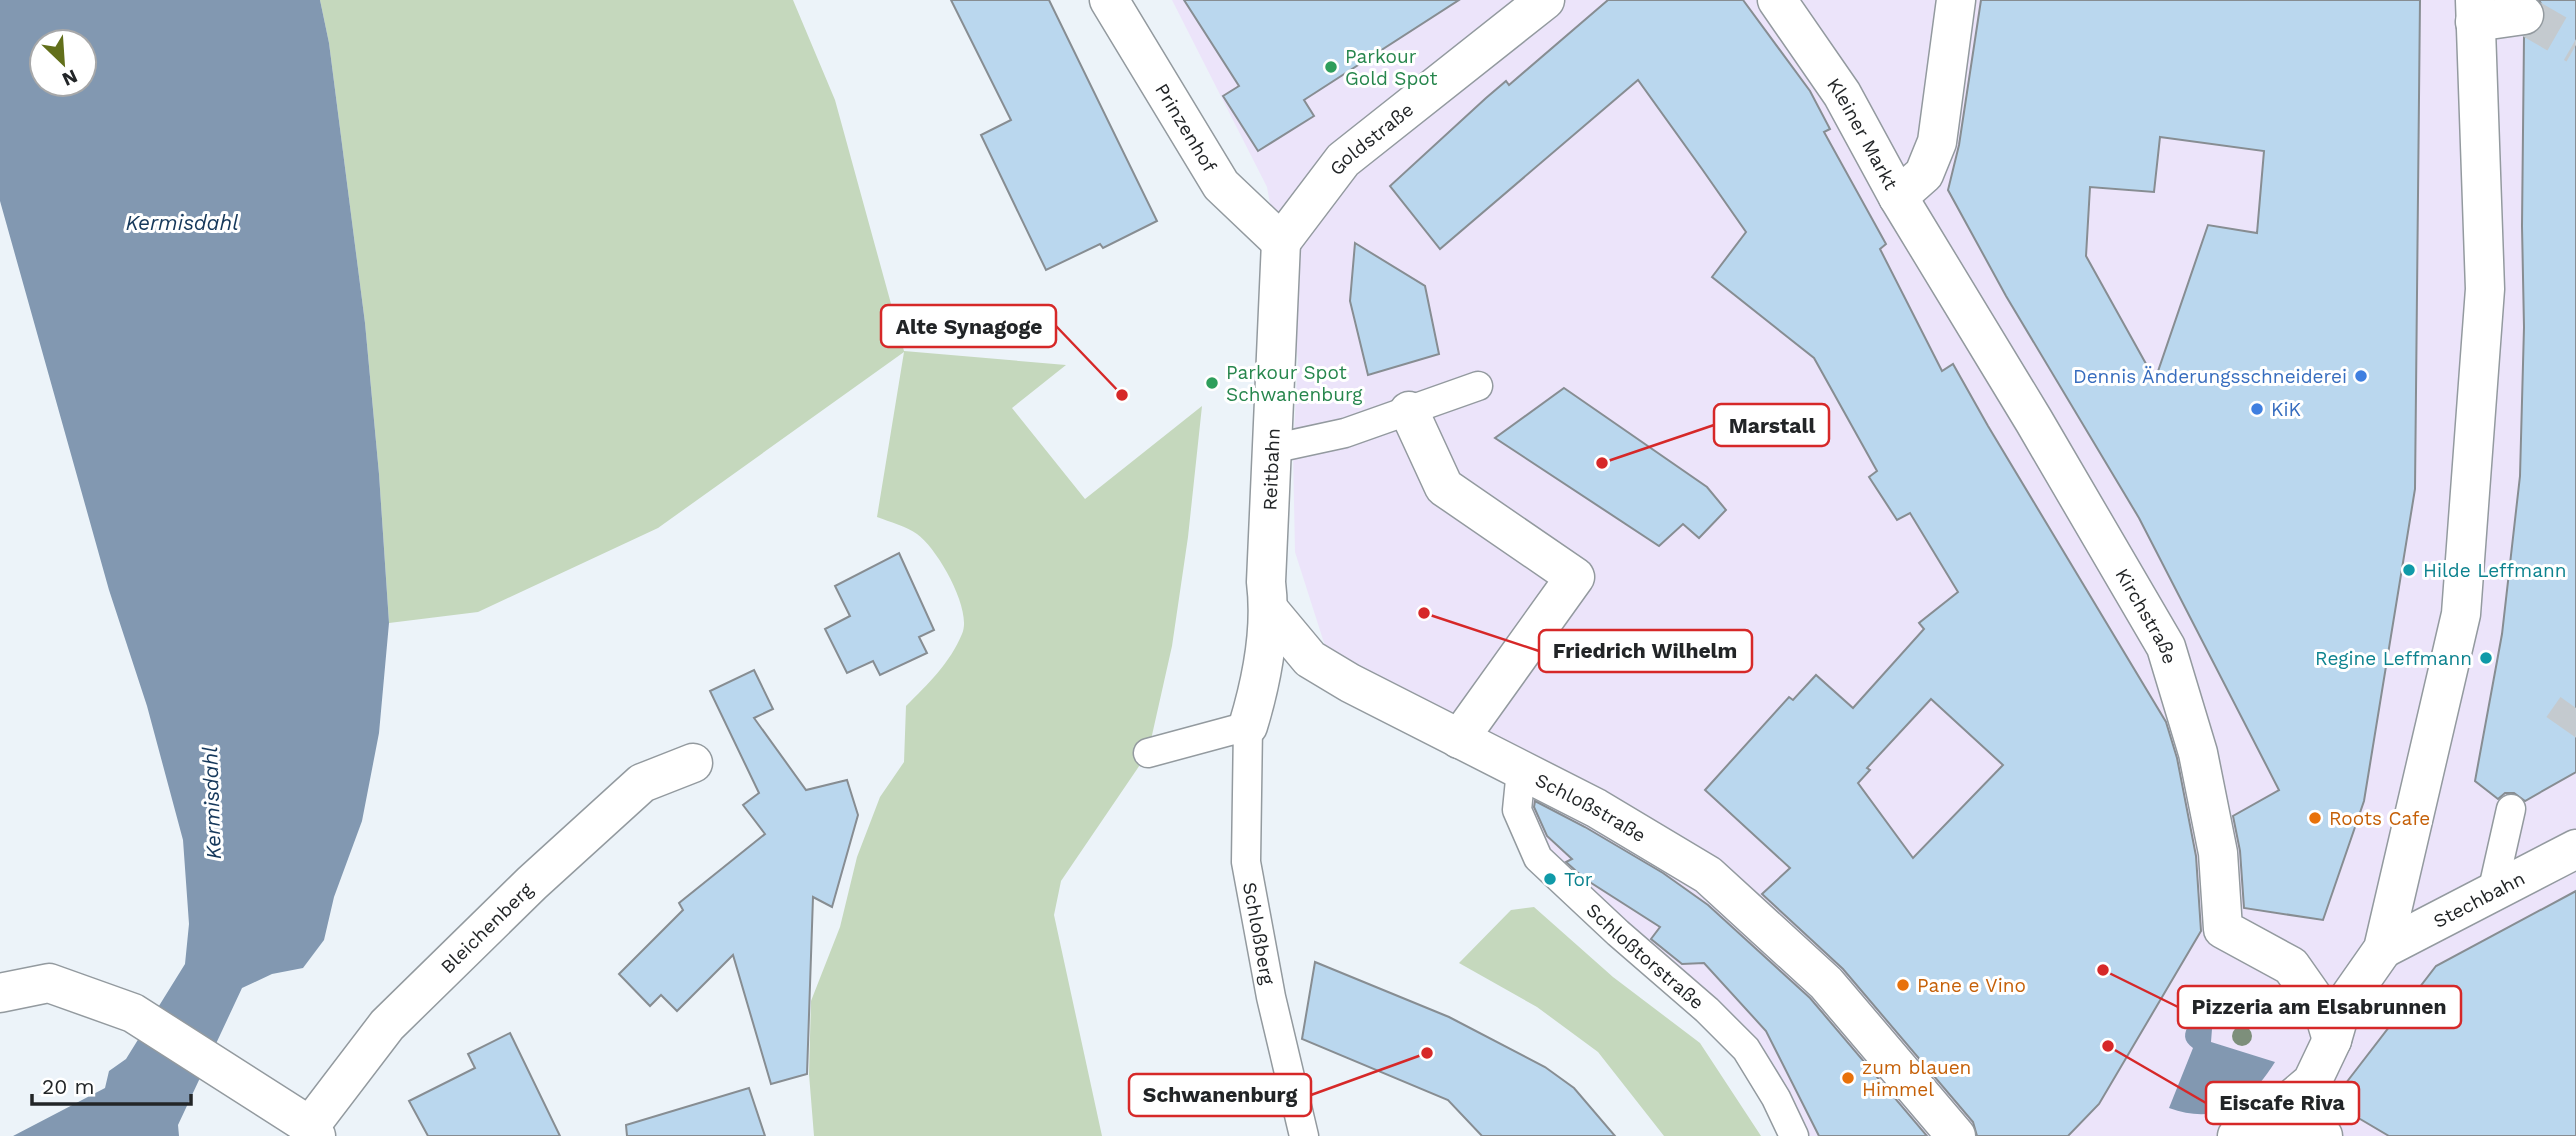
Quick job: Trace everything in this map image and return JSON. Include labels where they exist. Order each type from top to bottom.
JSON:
[{"type":"street","name":"Prinzenhof","points":[[1109,0],[1221,185],[1281,242]]},
{"type":"street","name":"Goldstraße","points":[[1281,242],[1343,160],[1545,0]]},
{"type":"street","name":"Kleiner Markt","points":[[1777,0],[1842,94],[1898,197],[1924,174],[1937,142],[1956,0]]},
{"type":"street","points":[[2237,1136],[2273,1115],[2312,1082],[2332,1040],[2341,1009],[2383,949],[2462,614],[2485,289],[2475,11],[2524,15]]},
{"type":"street","name":"Kirchstraße","points":[[1898,197],[2027,409],[2166,647],[2198,753],[2218,853],[2223,929],[2291,966],[2324,1013],[2332,1040]]},
{"type":"street","name":"Reitbahn","points":[[1270,611],[1266,582],[1281,242]]},
{"type":"street","points":[[1409,411],[1444,487],[1574,577],[1459,739]]},
{"type":"street","points":[[1248,726],[1258,693],[1270,611]]},
{"type":"street","name":"Schloßstraße","points":[[1270,611],[1310,659],[1350,684],[1595,808],[1708,875],[1826,983],[1956,1136]]},
{"type":"street","name":"Bleichenberg","points":[[313,1131],[387,1025],[531,883],[642,783],[693,763]]},
{"type":"street","name":"Stechbahn","points":[[2383,949],[2576,849]]},
{"type":"street","points":[[0,993],[49,983],[132,1013],[313,1131]]},
{"type":"street","points":[[2273,1115],[2316,1133]]},
{"type":"lane","points":[[1271,449],[1345,433],[1478,386]]},
{"type":"lane","points":[[1148,753],[1248,726]]},
{"type":"lane","name":"Schloßberg","points":[[1248,726],[1246,862],[1271,997],[1304,1136]]},
{"type":"lane","name":"Schloßtorstraße","points":[[1521,770],[1517,810],[1538,858],[1618,933],[1707,1010],[1746,1049],[1776,1098],[1794,1136]]},
{"type":"lane","points":[[2492,893],[2511,809]]},
{"type":"shaded area","points":[[1172,0],[2576,0],[2576,1136],[1794,1136],[1776,1098],[1556,861],[1490,763],[1325,646],[1295,552],[1293,451],[1298,359],[1267,187]]},
{"type":"green space","points":[[320,0],[793,0],[835,100],[904,351],[1066,365],[1012,408],[1085,499],[1202,406],[1188,537],[1172,646],[1148,753],[1061,881],[1054,915],[1102,1136],[814,1136],[809,1074],[811,1001],[840,927],[857,857],[880,797],[904,762],[906,706],[945,664],[957,645],[964,623],[951,580],[925,541],[903,526],[877,517],[904,352],[658,528],[478,612],[389,623],[365,323],[329,43]]},
{"type":"green space","points":[[1534,907],[1613,977],[1700,1043],[1761,1136],[1664,1136],[1598,1052],[1537,1007],[1459,963],[1511,910]]},
{"type":"water","name":"Kermisdahl","points":[[0,0],[320,0],[329,43],[365,323],[389,623],[379,733],[362,821],[334,897],[324,940],[303,968],[272,974],[242,988],[178,1125],[179,1136],[13,1136],[105,1088],[109,1071],[126,1059],[185,964],[189,924],[183,840],[147,706],[109,590],[0,201]]},
{"type":"water","points":[[2200,1020],[2212,1029],[2211,1042],[2275,1062],[2243,1099],[2218,1112],[2203,1114],[2169,1108],[2193,1048],[2186,1040],[2186,1030],[2190,1023]]},
{"type":"building","points":[[951,0],[1049,0],[1157,221],[1103,248],[1100,244],[1046,270],[981,135],[1011,120]]},
{"type":"building","points":[[1184,0],[1459,0],[1304,100],[1314,116],[1258,151],[1223,96],[1239,86]]},
{"type":"building","points":[[1608,0],[1743,0],[1810,91],[1830,129],[1824,132],[1886,244],[1880,249],[1942,371],[1953,364],[2166,722],[2177,758],[2196,856],[2201,931],[2099,1104],[2068,1136],[1977,1136],[1973,1122],[1843,969],[1762,894],[1790,868],[1705,790],[1789,697],[1793,700],[1816,675],[1853,708],[1924,629],[1919,623],[1958,592],[1910,513],[1897,520],[1869,477],[1877,471],[1814,358],[1712,277],[1746,232],[1638,80],[1440,249],[1390,186],[1506,81],[1509,85]],"holes":[[[1931,699],[2003,765],[1913,858],[1858,783],[1870,770],[1867,768]]]},
{"type":"building","points":[[1981,0],[2420,0],[2415,489],[2364,801],[2323,920],[2244,908],[2240,851],[2233,816],[2279,790],[2139,518],[2006,296],[1948,190],[1959,145]],"holes":[[[2160,137],[2264,151],[2257,233],[2208,225],[2155,380],[2086,256],[2090,187],[2154,192]]]},
{"type":"building","points":[[2539,0],[2576,0],[2576,772],[2525,801],[2514,793],[2505,793],[2498,799],[2475,781],[2502,634],[2520,476],[2524,327],[2524,37],[2537,33],[2544,24],[2545,11]]},
{"type":"building","points":[[1355,243],[1425,286],[1439,354],[1368,375],[1350,301]]},
{"type":"building","points":[[1564,388],[1707,487],[1726,510],[1699,538],[1683,524],[1659,546],[1495,438]]},
{"type":"building","points":[[899,553],[934,630],[919,637],[927,653],[880,675],[873,661],[847,673],[825,629],[850,616],[835,586]]},
{"type":"building","points":[[754,670],[773,709],[754,718],[806,790],[847,780],[858,815],[832,907],[813,897],[807,1074],[771,1084],[733,955],[677,1011],[661,995],[650,1006],[619,974],[683,910],[679,903],[765,834],[743,805],[759,793],[710,691]]},
{"type":"building","points":[[1535,801],[1663,873],[1708,905],[1810,998],[1927,1136],[1819,1136],[1766,1031],[1704,963],[1682,964],[1651,939],[1660,927],[1585,879],[1566,862],[1572,859],[1547,836],[1534,807]]},
{"type":"building","points":[[2576,891],[2576,1136],[2389,1136],[2333,1103],[2436,966]]},
{"type":"building","points":[[1315,962],[1449,1017],[1545,1067],[1574,1088],[1615,1136],[1482,1136],[1448,1100],[1302,1039]]},
{"type":"building","points":[[510,1033],[560,1136],[428,1136],[409,1101],[475,1068],[468,1054]]},
{"type":"building","points":[[749,1088],[765,1136],[627,1136],[626,1125]]},
{"type":"tunnel","points":[[2524,15],[2576,45]]},
{"type":"tunnel","points":[[2562,728],[2576,708]]},
{"type":"place","name":"Parkour Gold Spot","points":[[1331,67]]},
{"type":"place","name":"Dennis Änderungsschneiderei","points":[[2361,376]]},
{"type":"place","name":"Parkour Spot Schwanenburg","points":[[1212,383]]},
{"type":"place","name":"Alte Synagoge","points":[[1122,395]]},
{"type":"place","name":"KiK","points":[[2257,409]]},
{"type":"place","name":"Marstall","points":[[1602,463]]},
{"type":"place","name":"Hilde Leffmann","points":[[2409,570]]},
{"type":"place","name":"Friedrich Wilhelm","points":[[1424,613]]},
{"type":"place","name":"Regine Leffmann","points":[[2486,658]]},
{"type":"place","name":"Roots Cafe","points":[[2315,818]]},
{"type":"place","name":"Tor","points":[[1550,879]]},
{"type":"place","name":"Pizzeria am Elsabrunnen","points":[[2103,970]]},
{"type":"place","name":"Pane e Vino","points":[[1903,985]]},
{"type":"place","name":"Eiscafe Riva","points":[[2108,1046]]},
{"type":"place","name":"Schwanenburg","points":[[1427,1053]]},
{"type":"place","name":"zum blauen Himmel","points":[[1848,1078]]}]
